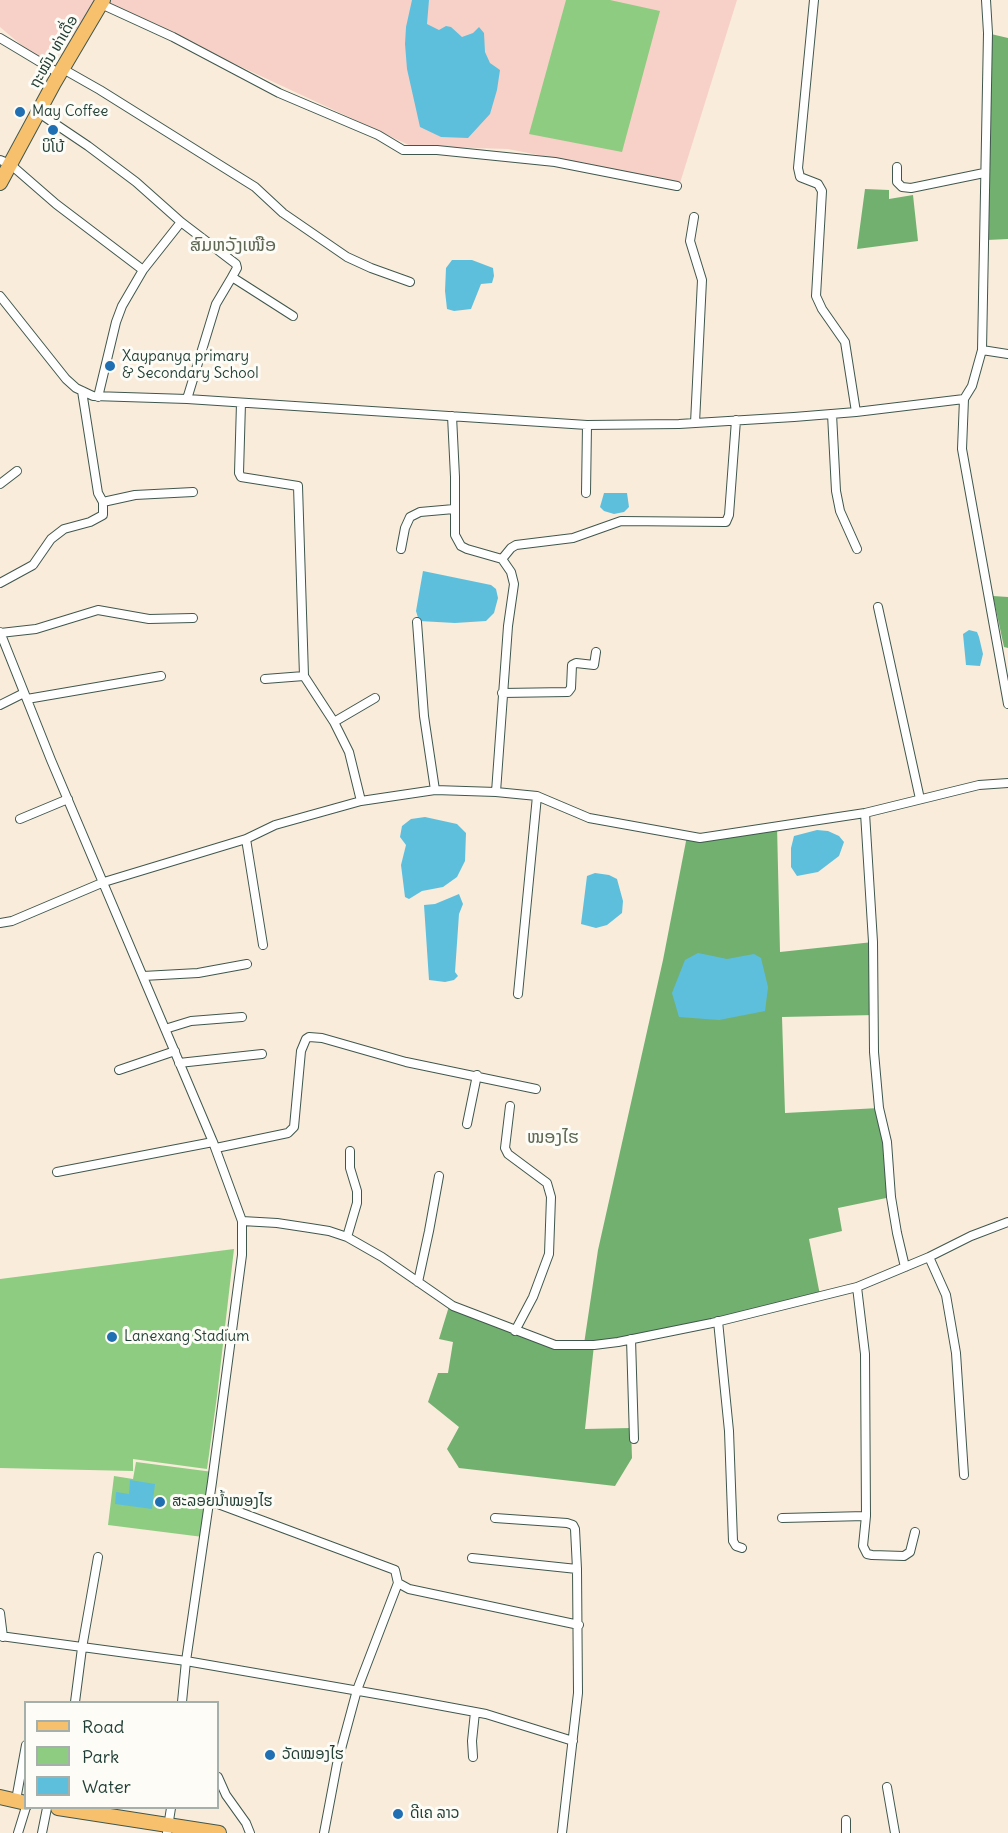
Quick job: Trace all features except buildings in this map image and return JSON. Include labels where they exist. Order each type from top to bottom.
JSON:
[{"type":"main road","name":"ຖະໝົນ ທ່າເດື່ອ","points":[[0,183],[5,162],[39,113],[102,2]]},
{"type":"main road","points":[[0,1797],[22,1803]]},
{"type":"main road","points":[[65,1809],[168,1829],[219,1833]]},
{"type":"street","points":[[814,0],[798,168],[800,177],[818,184],[822,191],[816,296],[822,309],[845,342],[856,412]]},
{"type":"street","points":[[986,0],[988,33],[982,350],[972,386],[964,399],[962,449],[1008,704]]},
{"type":"street","points":[[102,2],[279,93],[378,135],[403,150],[437,150],[555,162],[676,186]]},
{"type":"street","points":[[0,38],[100,90],[255,187],[284,213],[347,257],[410,282]]},
{"type":"street","points":[[39,113],[120,170],[181,222],[236,264],[237,268],[216,304],[187,399]]},
{"type":"street","points":[[5,162],[143,270]]},
{"type":"street","points":[[897,167],[897,182],[902,187],[911,188],[984,173]]},
{"type":"street","points":[[694,217],[690,240],[702,280],[695,423]]},
{"type":"street","points":[[98,397],[116,322],[132,286],[181,222]]},
{"type":"street","points":[[232,277],[293,316]]},
{"type":"street","points":[[0,296],[66,379],[82,392],[98,397],[187,399],[587,425],[695,423],[832,414],[964,399]]},
{"type":"street","points":[[982,350],[1008,354]]},
{"type":"street","points":[[0,583],[33,565],[51,539],[64,529],[90,522],[103,515],[103,502],[98,493],[82,392]]},
{"type":"street","points":[[241,403],[239,473],[241,477],[298,486],[304,676],[334,722],[349,752],[361,801]]},
{"type":"street","points":[[832,414],[836,491],[840,511],[857,549]]},
{"type":"street","points":[[452,416],[455,535],[461,546],[502,559],[511,572],[514,584],[502,693],[496,792]]},
{"type":"street","points":[[502,559],[516,545],[573,538],[621,521],[726,522],[729,515],[735,420]]},
{"type":"street","points":[[586,493],[587,425]]},
{"type":"street","points":[[0,484],[17,471]]},
{"type":"street","points":[[103,502],[135,495],[193,492]]},
{"type":"street","points":[[401,549],[405,528],[410,517],[420,512],[454,509]]},
{"type":"street","points":[[878,607],[920,799]]},
{"type":"street","points":[[182,1701],[242,1255],[242,1221],[215,1145],[26,696],[2,647],[0,632],[36,629],[98,610],[150,619],[193,618]]},
{"type":"street","points":[[417,622],[424,716],[435,790]]},
{"type":"street","points":[[502,693],[568,692],[571,688],[572,665],[576,663],[594,665],[596,652]]},
{"type":"street","points":[[0,705],[26,696],[161,676]]},
{"type":"street","points":[[265,679],[304,676]]},
{"type":"street","points":[[334,722],[375,698]]},
{"type":"street","points":[[0,922],[12,921],[104,882],[246,839],[275,825],[361,801],[435,790],[537,796],[589,818],[700,838],[864,813],[979,785],[1008,783]]},
{"type":"street","points":[[518,994],[537,796]]},
{"type":"street","points":[[20,819],[68,799]]},
{"type":"street","points":[[864,813],[873,942],[874,1052],[879,1108],[886,1142],[891,1197],[905,1267]]},
{"type":"street","points":[[246,839],[263,945]]},
{"type":"street","points":[[143,976],[198,973],[246,964]]},
{"type":"street","points":[[165,1029],[191,1021],[242,1017]]},
{"type":"street","points":[[57,1172],[288,1134],[294,1127],[301,1051],[309,1037],[322,1038],[406,1062],[536,1089]]},
{"type":"street","points":[[119,1070],[175,1051]]},
{"type":"street","points":[[179,1063],[262,1054]]},
{"type":"street","points":[[467,1124],[477,1075]]},
{"type":"street","points":[[510,1106],[507,1154],[547,1183],[551,1197],[549,1254],[544,1273],[515,1330]]},
{"type":"street","points":[[347,1237],[357,1203],[357,1191],[350,1168],[350,1151]]},
{"type":"street","points":[[418,1282],[439,1176]]},
{"type":"street","points":[[242,1221],[329,1231],[347,1237],[382,1257],[453,1306],[555,1345],[594,1345],[631,1339],[857,1287],[1008,1222]]},
{"type":"street","points":[[929,1257],[946,1295],[956,1353],[964,1475]]},
{"type":"street","points":[[857,1287],[865,1354],[866,1516],[864,1546],[867,1554],[904,1556],[910,1552],[915,1532]]},
{"type":"street","points":[[718,1320],[729,1431],[733,1541],[736,1546],[742,1548]]},
{"type":"street","points":[[631,1339],[634,1440]]},
{"type":"street","points":[[210,1501],[395,1570],[398,1583],[357,1690],[337,1764],[324,1833]]},
{"type":"street","points":[[782,1518],[866,1516]]},
{"type":"street","points":[[495,1518],[567,1523],[573,1525],[575,1529],[579,1625],[578,1693],[562,1833]]},
{"type":"street","points":[[75,1701],[98,1557]]},
{"type":"street","points":[[472,1558],[577,1569]]},
{"type":"street","points":[[398,1583],[409,1589],[429,1594],[579,1625]]},
{"type":"street","points":[[0,1612],[1,1636],[186,1661],[357,1690],[475,1712],[573,1741]]},
{"type":"street","points":[[473,1757],[475,1712]]},
{"type":"street","points":[[18,1833],[24,1774]]},
{"type":"street","points":[[219,1779],[226,1795],[246,1823],[250,1833]]},
{"type":"street","points":[[887,1787],[895,1833]]},
{"type":"street","points":[[42,1833],[47,1809]]},
{"type":"street","points":[[168,1829],[171,1809]]},
{"type":"street","points":[[846,1820],[846,1833]]},
{"type":"shaded area","points":[[0,0],[737,0],[680,183],[508,149],[411,146],[102,2],[45,65],[0,27]]},
{"type":"green space","points":[[566,0],[610,0],[660,11],[622,152],[529,134]]},
{"type":"green space","points":[[991,34],[1008,38],[1008,239],[987,240]]},
{"type":"green space","points":[[865,189],[889,190],[889,199],[913,195],[918,241],[857,249]]},
{"type":"green space","points":[[993,596],[1008,597],[1008,648],[1004,647]]},
{"type":"green space","points":[[777,826],[780,952],[873,942],[875,1015],[782,1017],[785,1113],[879,1108],[891,1197],[838,1208],[842,1231],[809,1239],[820,1295],[594,1345],[585,1429],[631,1428],[632,1458],[615,1486],[459,1468],[447,1449],[459,1427],[428,1402],[438,1373],[448,1373],[453,1342],[439,1339],[450,1303],[559,1342],[584,1344],[598,1250],[663,960],[687,836]]},
{"type":"green space","name":"Lanexang Stadium","points":[[234,1249],[207,1469],[133,1459],[133,1471],[0,1468],[0,1279]]},
{"type":"green space","name":"ສະລອຍນ້ຳໝອງໄຮ","points":[[136,1462],[213,1472],[203,1537],[108,1525],[114,1476],[133,1479]]},
{"type":"water","points":[[412,0],[429,0],[427,24],[439,30],[446,26],[451,27],[462,37],[473,33],[479,27],[484,33],[485,52],[490,63],[500,70],[490,114],[468,138],[441,137],[420,127],[407,69],[405,44]]},
{"type":"water","points":[[452,260],[472,260],[493,268],[492,283],[481,284],[471,309],[454,311],[447,309],[446,268]]},
{"type":"water","points":[[604,493],[627,493],[629,507],[624,512],[614,514],[604,511],[600,507]]},
{"type":"water","points":[[423,571],[491,585],[496,589],[498,598],[494,613],[486,621],[455,623],[419,621],[416,611]]},
{"type":"water","points":[[969,630],[977,632],[979,637],[983,654],[980,666],[966,665],[963,634]]},
{"type":"water","points":[[425,817],[457,824],[466,833],[465,861],[457,877],[443,887],[422,891],[409,899],[405,897],[401,865],[406,845],[400,837],[402,826],[411,819]]},
{"type":"water","points":[[817,830],[828,831],[839,836],[844,842],[839,856],[818,872],[797,876],[791,867],[791,848],[794,836]]},
{"type":"water","points":[[595,873],[617,879],[623,901],[622,913],[607,925],[596,928],[581,924],[587,876]]},
{"type":"water","points":[[459,894],[463,904],[459,914],[455,972],[458,976],[454,980],[445,982],[429,980],[424,905],[435,904]]},
{"type":"water","points":[[698,953],[727,959],[754,954],[761,958],[768,987],[765,1011],[719,1020],[679,1017],[672,993],[685,960]]},
{"type":"water","points":[[130,1480],[155,1484],[152,1509],[115,1504],[116,1492],[129,1494]]},
{"type":"place","name":"May Coffee","points":[[20,112]]},
{"type":"place","name":"ບິໂບ້","points":[[53,130]]},
{"type":"place","name":"Xaypanya primary & Secondary School","points":[[110,366]]},
{"type":"place","name":"Lanexang Stadium","points":[[112,1337]]},
{"type":"place","name":"ສະລອຍນ້ຳໝອງໄຮ","points":[[160,1502]]},
{"type":"place","name":"ວັດໝອງໄຮ","points":[[270,1755]]},
{"type":"place","name":"ດີເຄ ລາວ","points":[[398,1814]]},
{"type":"district","name":"ສົມຫວັງເໜືອ","points":[[233,246]]},
{"type":"district","name":"ໜອງໄຮ","points":[[553,1138]]}]
